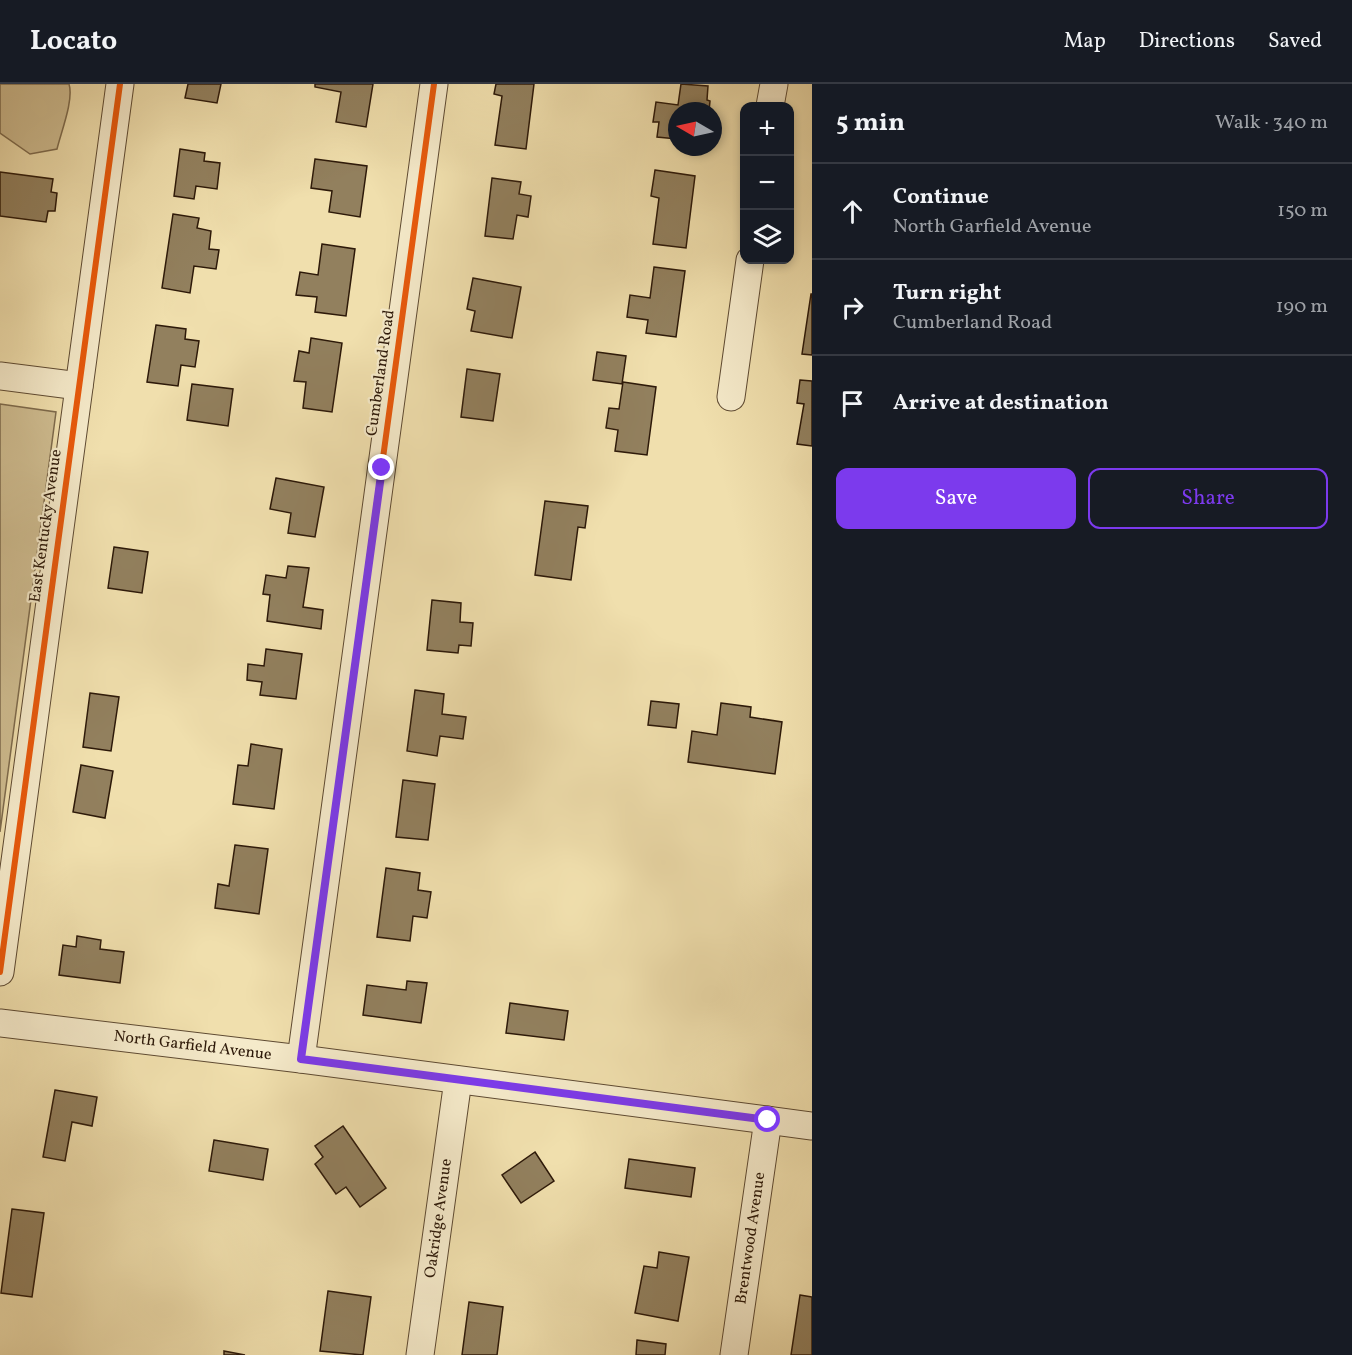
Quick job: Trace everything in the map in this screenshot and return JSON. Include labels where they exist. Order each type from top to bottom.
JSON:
[{"type":"street","name":"East Kentucky Avenue","points":[[0,972],[120,84]]},
{"type":"street","name":"Cumberland Road","points":[[301,1059],[434,84]]},
{"type":"street","points":[[771,102],[774,84]]},
{"type":"street","points":[[731,397],[749,264]]},
{"type":"street","points":[[0,376],[79,386]]},
{"type":"street","name":"North Garfield Avenue","points":[[0,1023],[301,1059],[812,1126]]},
{"type":"street","name":"Oakridge Avenue","points":[[420,1355],[458,1080]]},
{"type":"street","name":"Brentwood Avenue","points":[[734,1355],[768,1120]]},
{"type":"shaded area","points":[[0,84],[69,84],[70,99],[57,149],[30,154],[0,133]]},
{"type":"shaded area","points":[[0,404],[56,412],[0,832]]},
{"type":"building","points":[[188,84],[221,84],[217,103],[185,98]]},
{"type":"building","points":[[315,84],[373,84],[366,127],[336,122],[341,92],[315,87]]},
{"type":"building","points":[[496,84],[534,84],[526,149],[495,145],[502,96],[494,94]]},
{"type":"building","points":[[681,84],[708,86],[707,100],[710,102],[678,102]]},
{"type":"building","points":[[656,102],[668,104],[668,138],[657,137],[659,122],[653,122]]},
{"type":"building","points":[[180,149],[205,153],[204,161],[220,163],[217,189],[196,186],[194,199],[174,196]]},
{"type":"building","points":[[315,159],[367,166],[360,217],[329,212],[332,191],[311,188]]},
{"type":"building","points":[[655,170],[695,176],[686,248],[653,244],[659,198],[651,196]]},
{"type":"building","points":[[0,172],[53,179],[51,192],[57,193],[55,211],[48,211],[46,222],[0,216]]},
{"type":"building","points":[[492,178],[521,182],[519,194],[531,196],[528,217],[517,215],[513,239],[485,236]]},
{"type":"building","points":[[173,214],[199,218],[197,228],[211,231],[209,249],[219,250],[216,269],[194,266],[190,293],[162,288]]},
{"type":"building","points":[[322,244],[355,249],[346,316],[315,312],[317,297],[296,295],[300,272],[318,275]]},
{"type":"building","points":[[654,267],[685,271],[676,337],[646,333],[648,320],[627,317],[630,295],[650,298]]},
{"type":"building","points":[[473,278],[521,287],[512,338],[471,331],[475,311],[467,309]]},
{"type":"building","points":[[812,294],[812,355],[802,354]]},
{"type":"building","points":[[156,325],[186,329],[185,339],[199,341],[195,367],[181,365],[178,386],[147,382]]},
{"type":"building","points":[[311,338],[342,343],[332,412],[303,408],[306,382],[294,381],[299,351],[309,353]]},
{"type":"building","points":[[597,352],[626,356],[622,384],[593,380]]},
{"type":"building","points":[[467,369],[500,374],[493,421],[461,417]]},
{"type":"building","points":[[800,380],[812,381],[812,446],[797,444],[804,404],[797,403]]},
{"type":"building","points":[[623,382],[656,387],[647,455],[615,451],[618,430],[606,428],[609,408],[619,409]]},
{"type":"building","points":[[192,384],[233,389],[228,426],[187,420]]},
{"type":"building","points":[[276,478],[324,487],[315,537],[288,533],[291,513],[270,509]]},
{"type":"building","points":[[545,501],[588,506],[585,528],[578,527],[571,580],[535,575]]},
{"type":"building","points":[[114,547],[148,552],[142,593],[108,588]]},
{"type":"building","points":[[288,566],[309,568],[303,607],[323,610],[321,629],[267,621],[270,595],[263,594],[266,575],[286,578]]},
{"type":"building","points":[[432,600],[461,603],[460,622],[473,623],[471,646],[459,645],[458,653],[427,650]]},
{"type":"building","points":[[266,649],[302,654],[296,699],[260,695],[262,682],[247,680],[248,664],[264,666]]},
{"type":"building","points":[[415,690],[444,694],[442,714],[466,717],[463,739],[440,736],[437,756],[407,751]]},
{"type":"building","points":[[90,693],[119,697],[111,751],[83,747]]},
{"type":"building","points":[[651,701],[679,704],[676,728],[648,725]]},
{"type":"building","points":[[721,703],[751,707],[750,717],[782,722],[775,774],[688,762],[692,731],[717,735]]},
{"type":"building","points":[[251,744],[282,749],[274,809],[233,804],[238,765],[248,766]]},
{"type":"building","points":[[81,765],[113,771],[105,818],[73,812]]},
{"type":"building","points":[[403,780],[435,784],[428,840],[396,837]]},
{"type":"building","points":[[235,845],[268,849],[259,914],[215,908],[218,884],[229,886]]},
{"type":"building","points":[[386,868],[420,873],[418,890],[431,892],[427,918],[413,916],[410,941],[377,937]]},
{"type":"building","points":[[77,936],[101,940],[100,949],[124,952],[120,983],[59,975],[63,945],[76,947]]},
{"type":"building","points":[[407,981],[427,983],[421,1023],[363,1015],[367,985],[406,990]]},
{"type":"building","points":[[510,1003],[568,1011],[564,1040],[506,1033]]},
{"type":"building","points":[[55,1090],[97,1097],[92,1126],[72,1122],[65,1161],[43,1157]]},
{"type":"building","points":[[343,1126],[386,1188],[360,1207],[346,1187],[336,1194],[315,1164],[323,1157],[315,1146]]},
{"type":"building","points":[[214,1140],[268,1149],[263,1180],[209,1171]]},
{"type":"building","points":[[535,1152],[554,1181],[521,1203],[502,1175]]},
{"type":"building","points":[[629,1159],[695,1168],[691,1197],[625,1188]]},
{"type":"building","points":[[12,1209],[44,1213],[32,1297],[1,1293]]},
{"type":"building","points":[[659,1252],[689,1257],[678,1321],[635,1313],[644,1266],[657,1268]]},
{"type":"building","points":[[328,1291],[371,1297],[363,1355],[320,1351]]},
{"type":"building","points":[[800,1295],[812,1297],[812,1355],[791,1355]]},
{"type":"building","points":[[469,1302],[503,1307],[497,1355],[462,1355]]},
{"type":"building","points":[[637,1340],[666,1344],[665,1355],[636,1355]]},
{"type":"building","points":[[224,1351],[245,1355],[224,1355]]},
{"type":"cycle path","points":[[0,972],[120,84]]},
{"type":"cycle path","points":[[301,1059],[434,84]]},
{"type":"route","points":[[382,468],[301,1059],[768,1120]]}]
